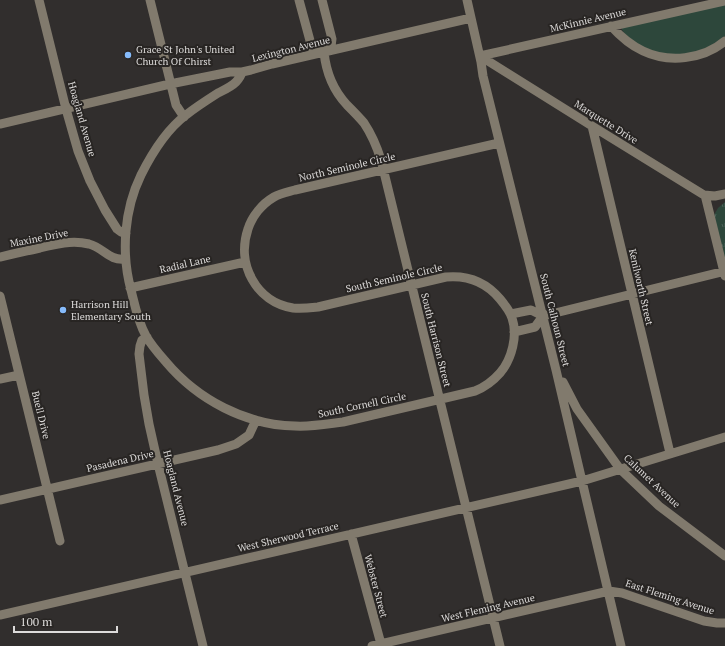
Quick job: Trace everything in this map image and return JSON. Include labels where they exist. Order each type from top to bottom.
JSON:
[{"type":"street","name":"Hoagland Avenue","points":[[39,0],[78,151],[90,181],[113,224],[121,232],[126,233]]},
{"type":"street","points":[[150,0],[176,106],[184,116]]},
{"type":"street","points":[[300,0],[312,48],[316,51],[324,52],[330,48],[332,39],[322,0]]},
{"type":"street","name":"South Calhoun Street","points":[[466,0],[499,143],[543,316],[621,646]]},
{"type":"street","name":"McKinnie Avenue","points":[[480,56],[725,1]]},
{"type":"street","name":"Lexington Avenue","points":[[0,124],[170,84],[230,72],[251,70],[471,18]]},
{"type":"street","points":[[611,26],[620,36],[644,52],[663,57],[687,58],[710,51],[725,41]]},
{"type":"street","name":"South Harrison Street","points":[[324,52],[325,63],[334,87],[342,100],[364,123],[377,147],[384,169],[500,646]]},
{"type":"street","name":"Marquette Drive","points":[[480,56],[705,195]]},
{"type":"street","name":"South Cornell Circle","points":[[242,72],[237,82],[184,116],[158,146],[140,176],[131,203],[126,233],[125,260],[127,277],[136,312],[146,337],[171,368],[191,387],[218,405],[232,412],[266,423],[294,426],[326,425],[343,422],[440,400],[482,388],[495,379],[504,368],[511,353],[514,332],[510,314]]},
{"type":"street","name":"Kenilworth Street","points":[[592,126],[670,454]]},
{"type":"street","name":"North Seminole Circle","points":[[245,262],[244,245],[253,217],[260,208],[274,197],[287,192],[499,143]]},
{"type":"street","points":[[514,332],[535,327],[543,316],[725,273],[705,195],[715,196],[725,194]]},
{"type":"street","name":"Maxine Drive","points":[[0,257],[63,243],[74,242],[90,245],[115,259],[125,260]]},
{"type":"street","name":"South Seminole Circle","points":[[245,262],[250,276],[262,292],[272,300],[292,308],[318,307],[426,281],[453,277],[474,280],[486,286],[496,294],[506,306],[510,314]]},
{"type":"street","name":"Radial Lane","points":[[130,288],[245,262]]},
{"type":"street","name":"Buell Drive","points":[[0,296],[60,541]]},
{"type":"street","points":[[510,314],[531,310],[543,316]]},
{"type":"street","name":"Hoagland Avenue","points":[[146,337],[142,340],[139,354],[148,416],[158,464],[203,646]]},
{"type":"street","name":"Calumet Avenue","points":[[556,370],[577,409],[620,469],[660,506],[725,556]]},
{"type":"street","points":[[0,380],[19,375]]},
{"type":"street","points":[[566,414],[577,409]]},
{"type":"street","name":"Pasadena Drive","points":[[0,500],[218,450],[236,444],[249,435],[256,420]]},
{"type":"street","name":"West Sherwood Terrace","points":[[0,615],[582,481],[725,437]]},
{"type":"street","name":"Webster Street","points":[[351,534],[376,645]]},
{"type":"street","name":"West Fleming Avenue","points":[[376,645],[609,592]]},
{"type":"street","name":"East Fleming Avenue","points":[[609,592],[622,593],[704,621],[717,623],[725,622]]},
{"type":"green space","points":[[725,4],[725,36],[716,43],[698,51],[682,54],[664,54],[656,52],[633,41],[622,30],[622,27]]},
{"type":"green space","points":[[725,202],[725,262],[714,215],[718,208]]},
{"type":"place","name":"Grace St John's United Church Of Chirst","points":[[128,55]]},
{"type":"place","name":"Harrison Hill Elementary South","points":[[63,310]]}]
